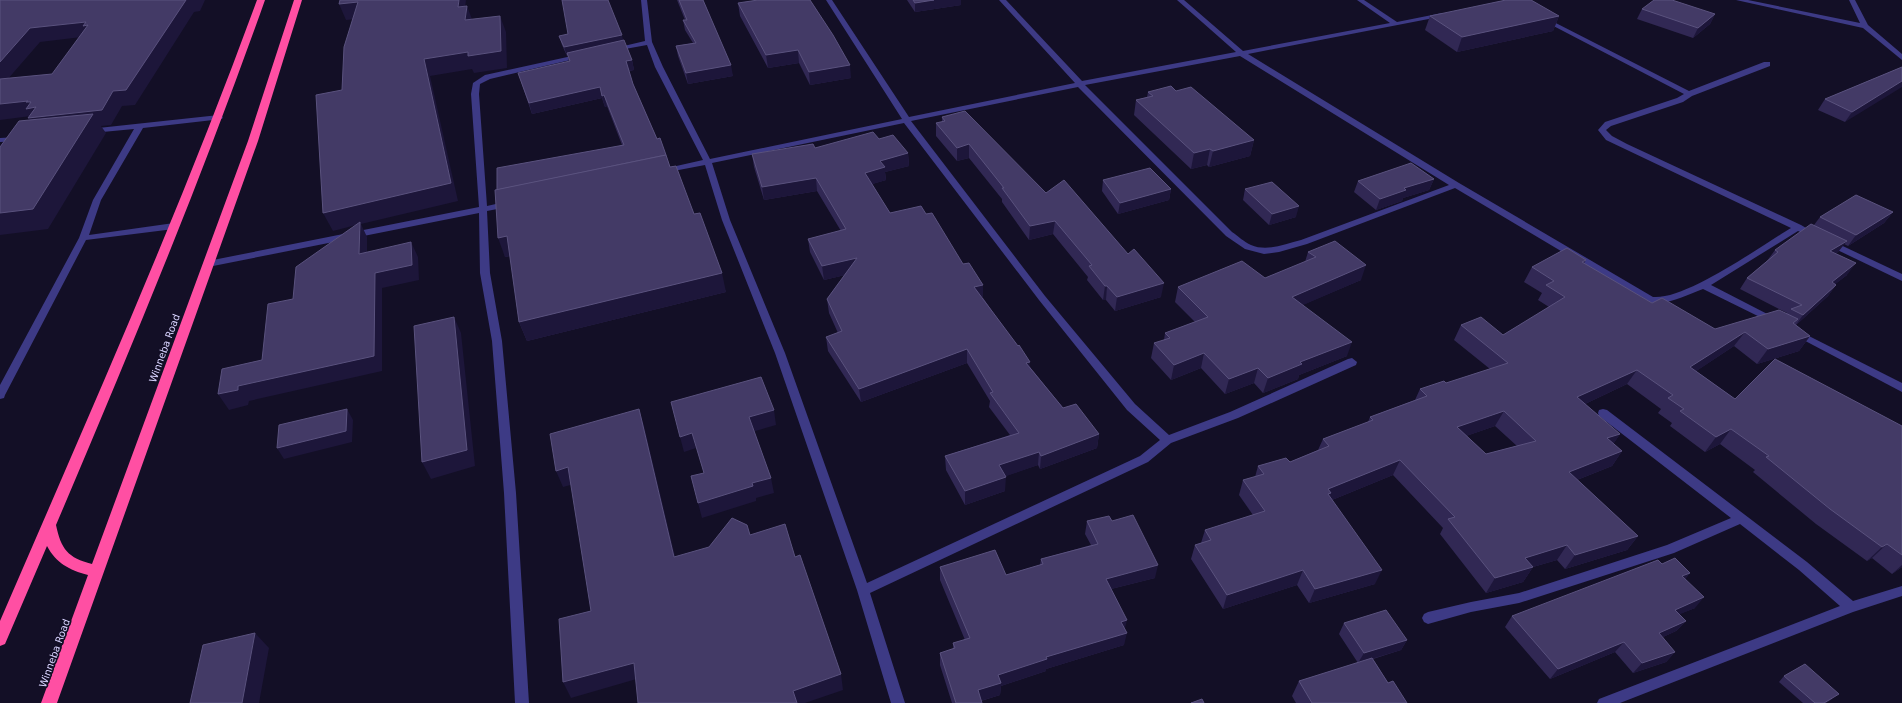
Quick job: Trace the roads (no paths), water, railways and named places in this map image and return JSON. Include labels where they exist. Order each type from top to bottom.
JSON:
[{"type":"highway","points":[[0,639],[174,226],[218,117],[261,0]]},
{"type":"highway","name":"Winneba Road","points":[[49,703],[253,142],[298,0]]},
{"type":"highway","points":[[49,524],[51,542],[65,560],[80,568],[97,572]]},
{"type":"street","points":[[644,0],[649,42],[658,67],[708,162],[726,220],[780,353],[863,590],[898,703]]},
{"type":"street","points":[[829,0],[907,121],[1042,298],[1131,407],[1167,440]]},
{"type":"street","points":[[1002,0],[1080,84],[1229,234],[1248,247],[1264,251],[1304,242],[1456,186]]},
{"type":"street","points":[[1180,0],[1241,53],[1456,186],[1652,300],[1664,300],[1681,292],[1704,285],[1798,227]]},
{"type":"street","points":[[1360,0],[1396,24]]},
{"type":"street","points":[[1739,0],[1865,26]]},
{"type":"street","points":[[1852,0],[1865,26],[1902,58]]},
{"type":"street","points":[[653,174],[1080,84],[1450,14]]},
{"type":"street","points":[[1540,16],[1689,94]]},
{"type":"street","points":[[605,51],[649,42]]},
{"type":"street","points":[[522,703],[510,494],[497,341],[485,273],[483,209],[475,94],[477,83],[488,77],[590,54]]},
{"type":"street","points":[[1767,64],[1689,94],[1680,100],[1608,124],[1602,130],[1609,138],[1624,146],[1798,227],[1902,278]]},
{"type":"street","points":[[80,132],[218,117]]},
{"type":"street","points":[[0,395],[83,238],[97,200],[140,126]]},
{"type":"street","points":[[0,140],[28,138]]},
{"type":"street","points":[[208,264],[521,202]]},
{"type":"street","points":[[83,238],[174,226]]},
{"type":"street","points":[[1704,285],[1902,388]]},
{"type":"street","points":[[863,590],[1144,459],[1167,440],[1234,415],[1352,362]]},
{"type":"street","points":[[1603,413],[1803,566],[1851,607]]},
{"type":"street","points":[[1428,618],[1471,606],[1519,598],[1670,549],[1740,519]]},
{"type":"street","points":[[1604,703],[1851,607],[1902,591]]}]
